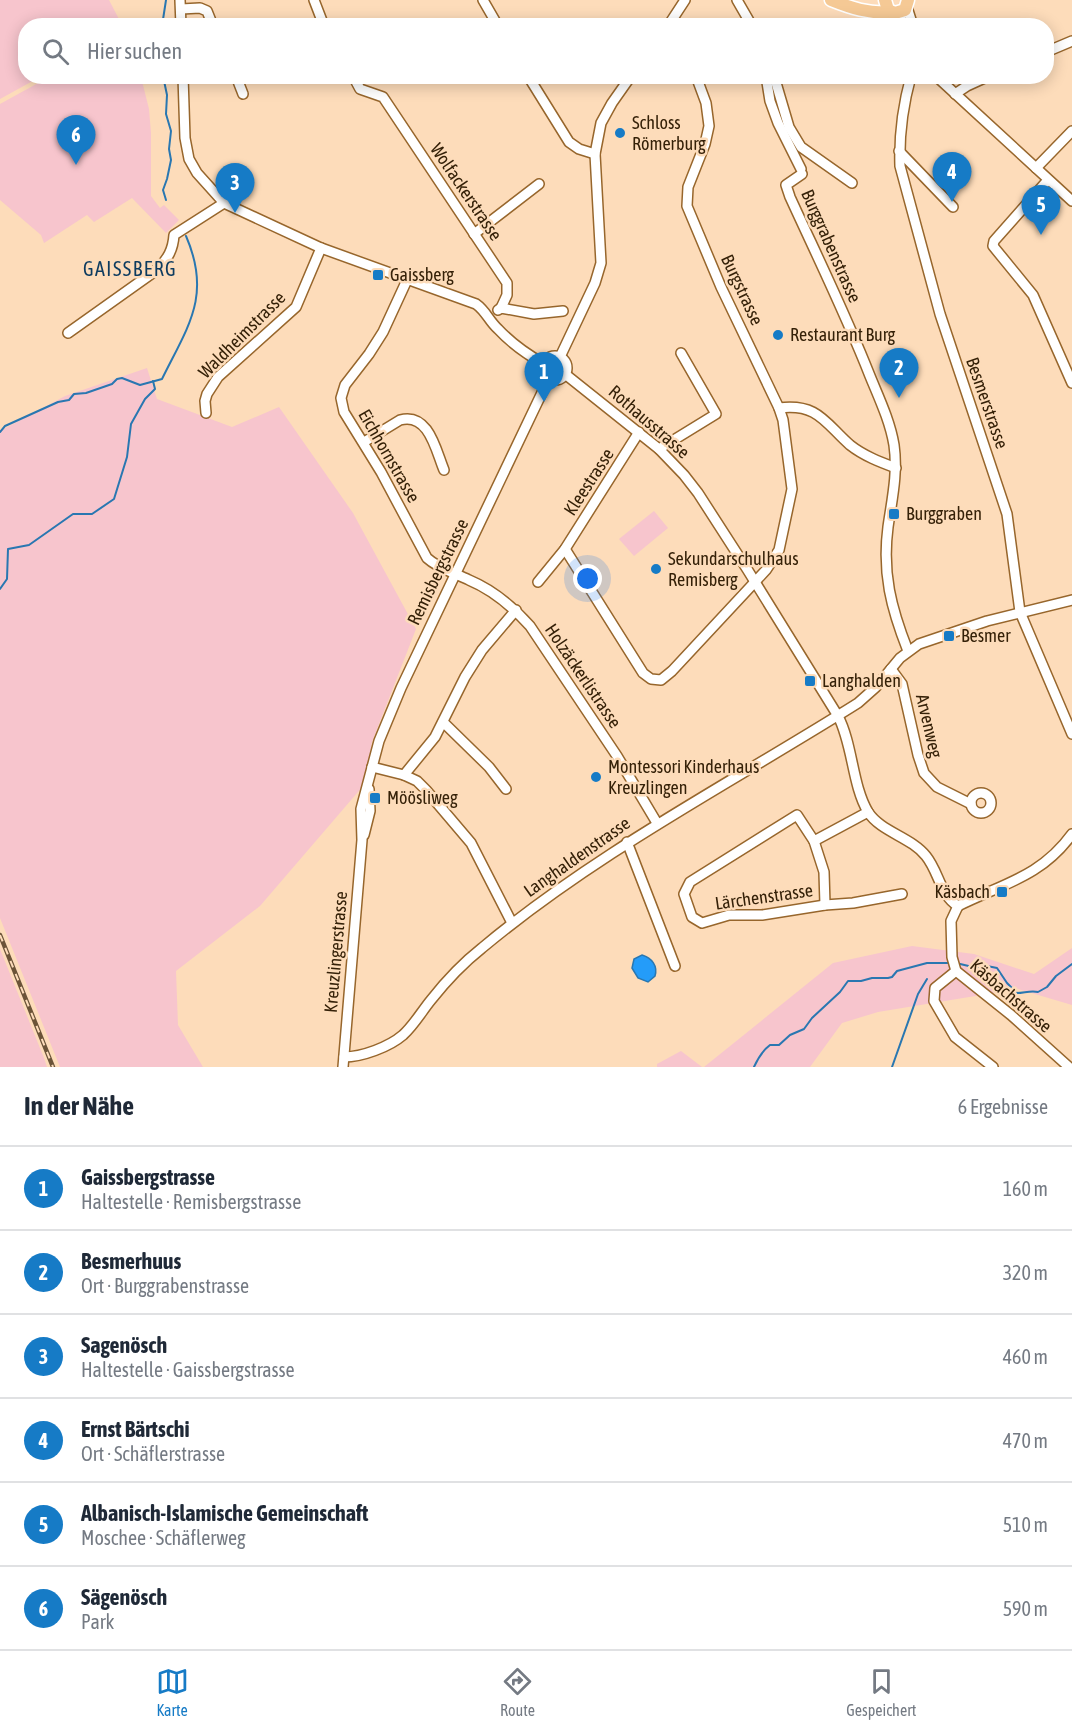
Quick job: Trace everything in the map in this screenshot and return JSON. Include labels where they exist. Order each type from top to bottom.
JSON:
[{"type":"main road","points":[[831,0],[854,9],[870,11],[874,6],[889,6],[902,12],[908,2]]},
{"type":"street","points":[[314,0],[321,18]]},
{"type":"street","points":[[483,0],[493,18]]},
{"type":"street","points":[[673,18],[685,0]]},
{"type":"street","points":[[737,0],[747,18]]},
{"type":"street","points":[[908,2],[911,18]]},
{"type":"street","points":[[180,4],[207,11],[210,18]]},
{"type":"street","points":[[870,11],[871,18]]},
{"type":"street","points":[[1054,49],[1072,41]]},
{"type":"street","points":[[183,84],[185,138],[189,159],[197,173],[224,202],[321,248],[476,304],[489,316],[500,332],[544,364]]},
{"type":"street","points":[[239,84],[243,94]]},
{"type":"street","name":"Wolfackerstrasse","points":[[357,84],[360,89],[383,97],[507,283],[507,295],[501,308]]},
{"type":"street","points":[[533,84],[569,142],[579,149],[595,154]]},
{"type":"street","points":[[560,357],[595,283],[601,263],[595,154],[601,123],[626,84]]},
{"type":"street","name":"Burgstrasse","points":[[699,84],[706,103],[709,126],[705,144],[688,187],[687,206],[721,287],[779,408],[783,420],[792,489],[778,550],[766,570],[755,582]]},
{"type":"street","name":"Burggrabenstrasse","points":[[767,84],[770,101],[781,131],[801,172],[786,185],[860,350],[894,443],[896,468],[888,528],[886,576],[893,614],[908,651]]},
{"type":"street","points":[[776,84],[789,127],[801,147],[852,183]]},
{"type":"street","name":"Besmerstrasse","points":[[909,84],[899,151],[900,166],[940,314],[1007,514],[1020,612],[1072,734]]},
{"type":"street","points":[[948,84],[955,94],[1072,201]]},
{"type":"street","points":[[955,94],[971,84]]},
{"type":"street","points":[[1036,168],[1072,131]]},
{"type":"street","points":[[899,151],[953,207]]},
{"type":"street","points":[[1048,180],[993,244],[994,249],[1033,295],[1072,383]]},
{"type":"street","points":[[474,234],[539,184]]},
{"type":"street","points":[[68,333],[158,269],[168,258],[173,246],[174,235],[224,202]]},
{"type":"street","name":"Waldheimstrasse","points":[[206,412],[207,394],[218,377],[296,307],[321,248]]},
{"type":"street","name":"Eichhornstrasse","points":[[406,280],[383,332],[342,391],[341,399],[344,412],[364,442],[427,558],[435,565],[455,574]]},
{"type":"street","points":[[489,316],[501,308],[534,314],[563,311]]},
{"type":"street","points":[[659,449],[716,414],[681,353]]},
{"type":"street","points":[[560,357],[567,364],[565,374],[558,379],[549,378],[544,372],[544,364],[548,358],[560,357]]},
{"type":"street","name":"Rothausstrasse","points":[[565,374],[659,449],[698,493],[846,730],[862,799],[868,812]]},
{"type":"street","name":"Remisbergstrasse","points":[[362,840],[361,809],[388,714],[549,378]]},
{"type":"street","points":[[779,408],[801,408],[813,411],[824,418],[861,453],[896,468]]},
{"type":"street","points":[[364,442],[400,420],[405,418],[414,420],[423,424],[427,430],[444,470]]},
{"type":"street","name":"Kleestrasse","points":[[538,582],[565,549],[639,432]]},
{"type":"street","points":[[565,549],[643,673],[655,680],[661,680],[672,671],[755,582]]},
{"type":"street","name":"Holzäckerlistrasse","points":[[455,574],[472,580],[516,610],[546,648],[617,756],[657,823]]},
{"type":"street","name":"Langhaldenstrasse","points":[[344,1062],[386,1046],[403,1035],[432,998],[468,959],[512,923],[627,842],[838,716],[867,696],[908,651],[935,637],[1020,612],[1072,600]]},
{"type":"street","points":[[404,775],[427,748],[482,650],[516,610]]},
{"type":"street","name":"Arvenweg","points":[[891,669],[902,684],[924,773],[937,787],[971,804]]},
{"type":"street","points":[[443,722],[489,767],[506,789]]},
{"type":"street","points":[[372,767],[404,775],[417,781],[426,790],[471,843],[512,923]]},
{"type":"street","name":"Lärchenstrasse","points":[[807,808],[690,882],[684,894],[692,917],[702,923],[729,915],[762,915],[902,894]]},
{"type":"street","points":[[814,841],[868,812],[881,824],[921,850],[933,867],[949,900],[957,906],[1038,869],[1072,834]]},
{"type":"street","name":"Lärchenstrasse","points":[[797,815],[814,841],[824,872],[825,905]]},
{"type":"street","name":"Kreuzlingerstrasse","points":[[344,1062],[362,840]]},
{"type":"street","points":[[627,842],[675,966]]},
{"type":"street","name":"Käsbachstrasse","points":[[957,906],[951,921],[955,966],[1069,1067]]},
{"type":"street","points":[[955,966],[934,988],[934,1001],[955,1037],[993,1067]]},
{"type":"shaded area","points":[[0,0],[109,0],[118,18],[18,18],[18,84],[27,84],[0,99]]},
{"type":"shaded area","points":[[36,84],[143,84],[149,109],[151,133],[151,196],[160,208],[164,205],[179,220],[166,233],[132,198],[94,222],[87,215],[44,243],[41,235],[0,200],[0,104]]},
{"type":"shaded area","points":[[147,368],[157,399],[232,427],[279,407],[353,513],[416,629],[372,742],[364,785],[260,906],[176,971],[178,1025],[203,1067],[60,1067],[0,918],[0,431],[65,396]]},
{"type":"shaded area","points":[[654,511],[668,528],[634,556],[619,539]]},
{"type":"shaded area","points":[[912,946],[974,954],[1034,974],[1072,948],[1072,1005],[1018,989],[878,1012],[842,1023],[810,1067],[704,1067],[833,963]]},
{"type":"shaded area","points":[[0,949],[44,1058],[47,1067],[0,1067]]},
{"type":"shaded area","points":[[681,1051],[702,1067],[657,1067],[657,1064]]},
{"type":"water","points":[[642,955],[651,960],[656,969],[655,976],[648,982],[638,978],[632,968],[634,959]]},
{"type":"waterway","points":[[163,18],[166,0]]},
{"type":"waterway","points":[[165,84],[167,95],[166,114],[171,131],[169,149],[171,160],[163,190],[166,200]]},
{"type":"waterway","points":[[0,432],[5,426],[58,402],[69,400],[74,394],[86,393],[112,384],[117,379],[122,378],[140,385],[162,379],[188,326],[197,294],[194,257],[186,236]]},
{"type":"waterway","points":[[0,589],[7,579],[8,549],[29,545],[73,514],[92,514],[114,499],[127,457],[131,424],[145,399],[155,389],[153,381]]},
{"type":"waterway","points":[[754,1067],[770,1045],[779,1045],[790,1035],[804,1029],[848,981],[888,978],[897,971],[927,963],[950,963]]},
{"type":"waterway","points":[[956,963],[977,968],[987,966],[997,968],[1017,993],[1038,992],[1047,987],[1056,976],[1072,964]]},
{"type":"waterway","points":[[892,1067],[918,994],[927,979]]},
{"type":"railway","points":[[0,935],[53,1067]]},
{"type":"place","name":"Schloss Römerburg","points":[[620,133]]},
{"type":"place","name":"Sägenösch","points":[[76,165]]},
{"type":"place","name":"Ernst Bärtschi","points":[[952,202]]},
{"type":"place","name":"Sagenösch","points":[[235,213]]},
{"type":"place","name":"Albanisch-Islamische Gemeinschaft","points":[[1041,235]]},
{"type":"place","name":"Gaissberg","points":[[378,275]]},
{"type":"place","name":"Restaurant Burg","points":[[778,335]]},
{"type":"place","name":"Besmerhuus","points":[[899,398]]},
{"type":"place","name":"Gaissbergstrasse","points":[[544,402]]},
{"type":"place","name":"Burggraben","points":[[894,514]]},
{"type":"place","name":"Sekundarschulhaus Remisberg","points":[[656,569]]},
{"type":"place","name":"Besmer","points":[[949,636]]},
{"type":"place","name":"Langhalden","points":[[810,681]]},
{"type":"place","name":"Montessori Kinderhaus Kreuzlingen","points":[[596,777]]},
{"type":"place","name":"Möösliweg","points":[[375,798]]},
{"type":"place","name":"Käsbach","points":[[1002,892]]},
{"type":"district","name":"GAISSBERG","points":[[130,269]]}]
